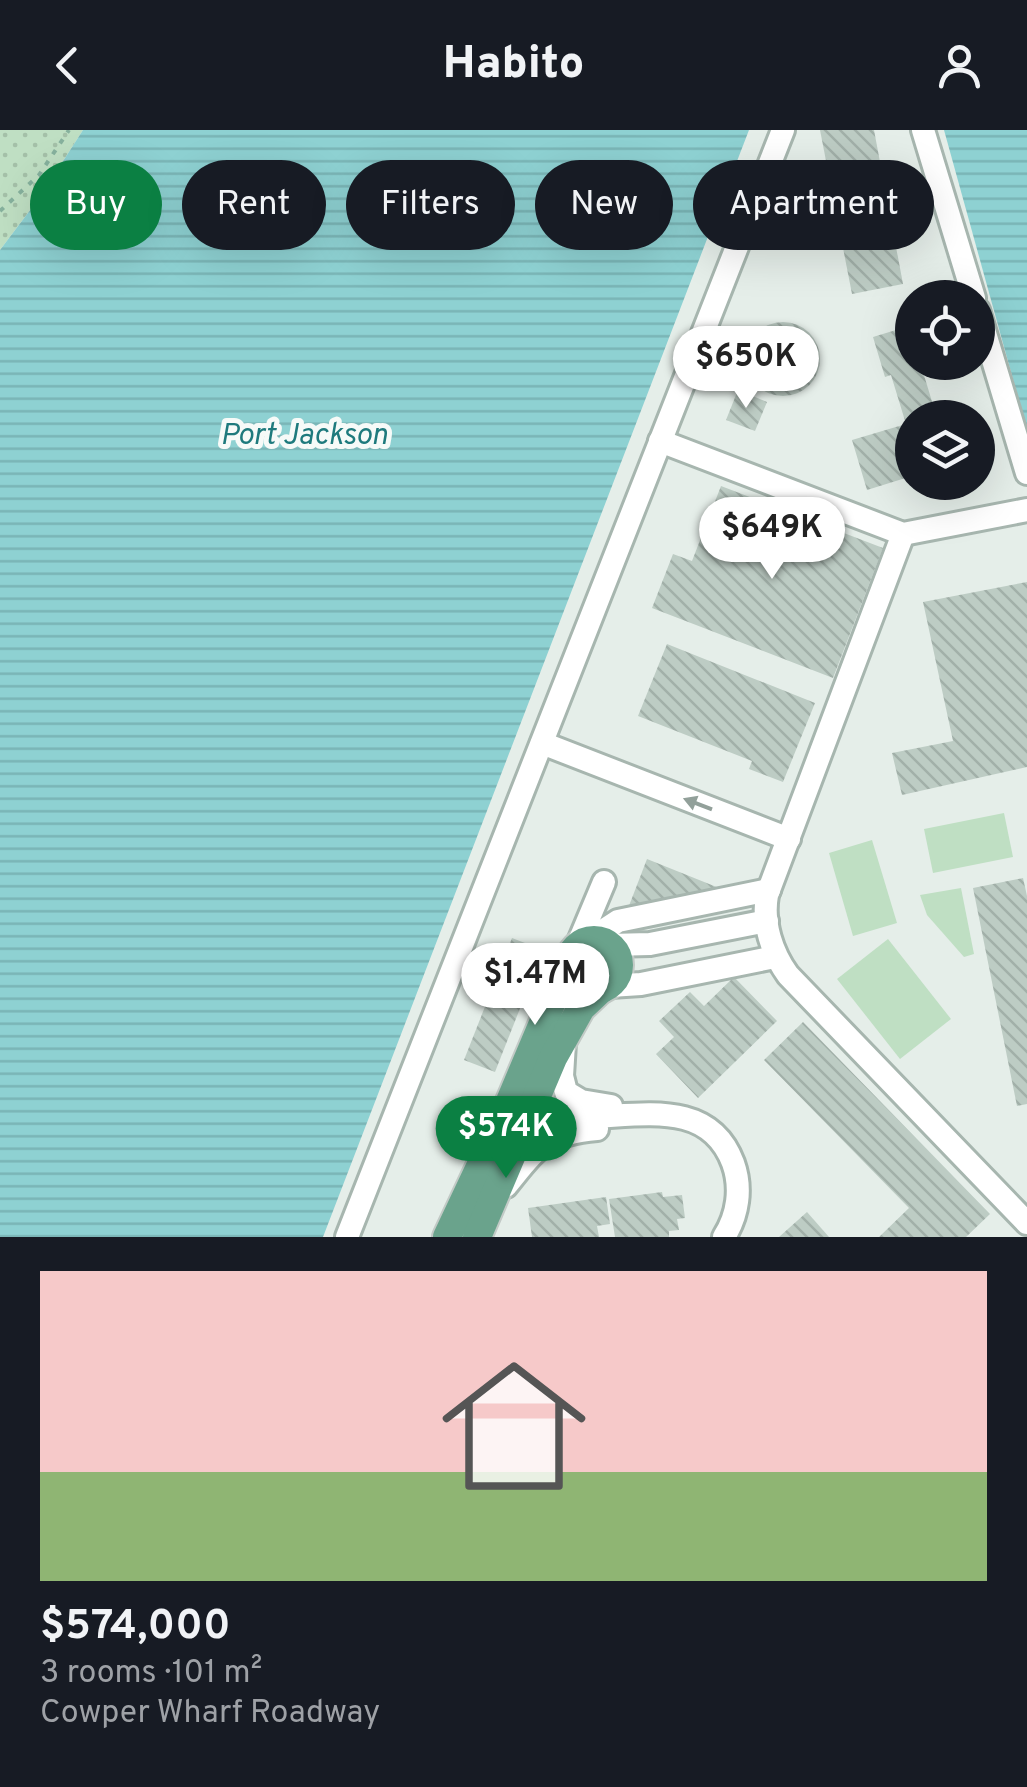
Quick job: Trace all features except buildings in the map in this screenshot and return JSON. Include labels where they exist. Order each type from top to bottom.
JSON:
[{"type":"main road","points":[[477,1237],[521,1104],[587,1000],[596,960]]},
{"type":"main road","points":[[446,1237],[596,960]]},
{"type":"street","points":[[347,1237],[783,130]]},
{"type":"street","points":[[923,130],[969,280]]},
{"type":"street","points":[[995,367],[1027,473]]},
{"type":"street","points":[[660,441],[903,534],[1027,510]]},
{"type":"street","points":[[903,534],[789,839],[770,924],[788,975],[1027,1222]]},
{"type":"street","points":[[542,743],[789,839]]},
{"type":"street","points":[[596,960],[604,882]]},
{"type":"street","points":[[596,960],[618,921],[770,924]]},
{"type":"street","points":[[596,960],[668,965],[770,924]]},
{"type":"street","points":[[564,1034],[562,1076],[566,1092],[581,1101],[685,1118],[698,1123],[721,1143],[737,1175],[738,1200],[724,1237]]},
{"type":"street","points":[[521,1104],[553,1117],[644,1114]]},
{"type":"street","points":[[489,1208],[531,1153],[545,1142],[573,1132],[618,1126],[644,1114]]},
{"type":"path","points":[[0,211],[40,175],[69,130]]},
{"type":"green space","points":[[0,130],[83,130],[64,160],[30,160],[30,210],[0,250]]},
{"type":"green space","points":[[1004,813],[1013,857],[933,873],[924,829]]},
{"type":"green space","points":[[872,840],[897,923],[853,936],[829,853]]},
{"type":"green space","points":[[961,888],[974,954],[964,957],[927,915],[920,895]]},
{"type":"green space","points":[[888,939],[951,1019],[900,1059],[837,979]]},
{"type":"water","name":"Port Jackson","points":[[83,130],[749,130],[737,160],[693,160],[693,250],[703,250],[323,1237],[0,1237],[0,250],[30,210],[30,250],[162,250],[162,160],[64,160]]},
{"type":"water","points":[[944,130],[1027,130],[1027,430],[995,314],[995,280],[986,280]]}]
